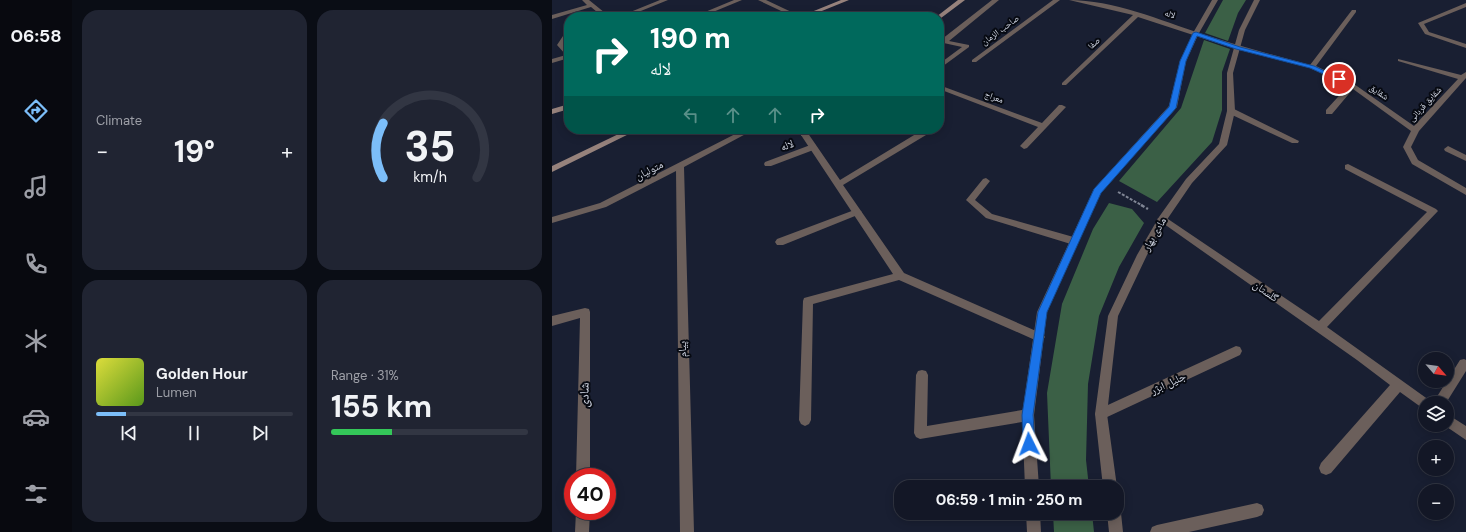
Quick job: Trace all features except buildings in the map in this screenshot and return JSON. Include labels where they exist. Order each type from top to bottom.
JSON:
[{"type":"main road","points":[[814,12],[846,0]]},
{"type":"main road","points":[[944,13],[962,0]]},
{"type":"main road","points":[[552,112],[564,108]]},
{"type":"main road","points":[[552,169],[625,134]]},
{"type":"street","points":[[585,0],[600,12]]},
{"type":"street","points":[[634,12],[665,0]]},
{"type":"street","points":[[709,12],[739,0]]},
{"type":"street","points":[[761,0],[789,12]]},
{"type":"street","points":[[944,39],[996,0]]},
{"type":"street","name":"صاحب الزمان","points":[[974,61],[1056,0]]},
{"type":"street","name":"لاله","points":[[1072,0],[1137,15],[1196,33],[1238,48]]},
{"type":"street","points":[[1032,480],[1028,415],[1042,312],[1097,191],[1173,108],[1183,61],[1196,33],[1215,0]]},
{"type":"street","name":"مادی بهار","points":[[1109,480],[1101,414],[1113,316],[1142,255],[1162,219],[1189,181],[1223,145],[1231,111],[1230,74],[1242,30],[1257,0]]},
{"type":"street","points":[[1466,5],[1421,23],[1427,33],[1466,46]]},
{"type":"street","points":[[570,12],[592,6]]},
{"type":"street","points":[[1312,67],[1354,11]]},
{"type":"street","points":[[552,17],[564,14]]},
{"type":"street","name":"صفا","points":[[1064,84],[1137,15]]},
{"type":"street","points":[[564,39],[560,45],[564,49]]},
{"type":"street","points":[[944,41],[967,46],[944,63]]},
{"type":"street","name":"شقایق","points":[[1238,48],[1312,67],[1352,85],[1415,130]]},
{"type":"street","points":[[552,61],[564,57]]},
{"type":"street","points":[[1400,60],[1464,76]]},
{"type":"street","name":"شقایق قربانی","points":[[1464,76],[1415,130],[1407,147],[1415,162],[1466,192]]},
{"type":"street","points":[[1329,112],[1352,85]]},
{"type":"street","name":"معراج","points":[[944,90],[1043,126]]},
{"type":"street","points":[[1024,146],[1062,107]]},
{"type":"street","points":[[1231,111],[1295,141]]},
{"type":"street","name":"متولیان","points":[[552,220],[603,205],[741,134]]},
{"type":"street","points":[[807,134],[813,147],[900,276],[1039,336]]},
{"type":"street","points":[[839,184],[921,134]]},
{"type":"street","name":"لاله","points":[[768,164],[813,147]]},
{"type":"street","points":[[1448,150],[1466,158]]},
{"type":"street","name":"پیام","points":[[680,166],[687,532]]},
{"type":"street","points":[[1319,328],[1433,210],[1348,167]]},
{"type":"street","points":[[986,181],[970,200],[989,216],[1074,241]]},
{"type":"street","points":[[780,242],[858,212]]},
{"type":"street","name":"گلستان","points":[[1162,219],[1418,399]]},
{"type":"street","points":[[805,420],[808,301],[900,276]]},
{"type":"street","name":"شادی","points":[[552,321],[585,312],[583,468]]},
{"type":"street","name":"جلیل ابژر","points":[[1101,414],[1236,351]]},
{"type":"street","points":[[1443,396],[1464,364]]},
{"type":"street","points":[[922,375],[920,433],[1028,415]]},
{"type":"street","points":[[1326,468],[1399,384]]},
{"type":"street","points":[[1454,425],[1466,434]]},
{"type":"street","points":[[1157,532],[1257,510]]},
{"type":"street","points":[[582,532],[583,520]]},
{"type":"street","points":[[1033,520],[1034,532]]},
{"type":"street","points":[[1115,520],[1116,532]]},
{"type":"path","points":[[1103,184],[1141,204],[1162,219]]},
{"type":"green space","points":[[1223,0],[1246,0],[1238,13],[1228,41],[1205,33]]},
{"type":"green space","points":[[1204,40],[1230,49],[1222,72],[1222,110],[1212,142],[1157,202],[1119,181],[1181,108]]},
{"type":"green space","points":[[1109,203],[1132,209],[1144,223],[1119,267],[1099,316],[1088,384],[1086,460],[1088,480],[1051,480],[1047,393],[1062,304],[1093,229]]},
{"type":"green space","points":[[1053,520],[1093,520],[1094,532],[1054,532]]},
{"type":"route","points":[[1029,444],[1028,415],[1042,312],[1097,191],[1173,108],[1183,61],[1196,33],[1238,48],[1312,67],[1339,79]]}]
